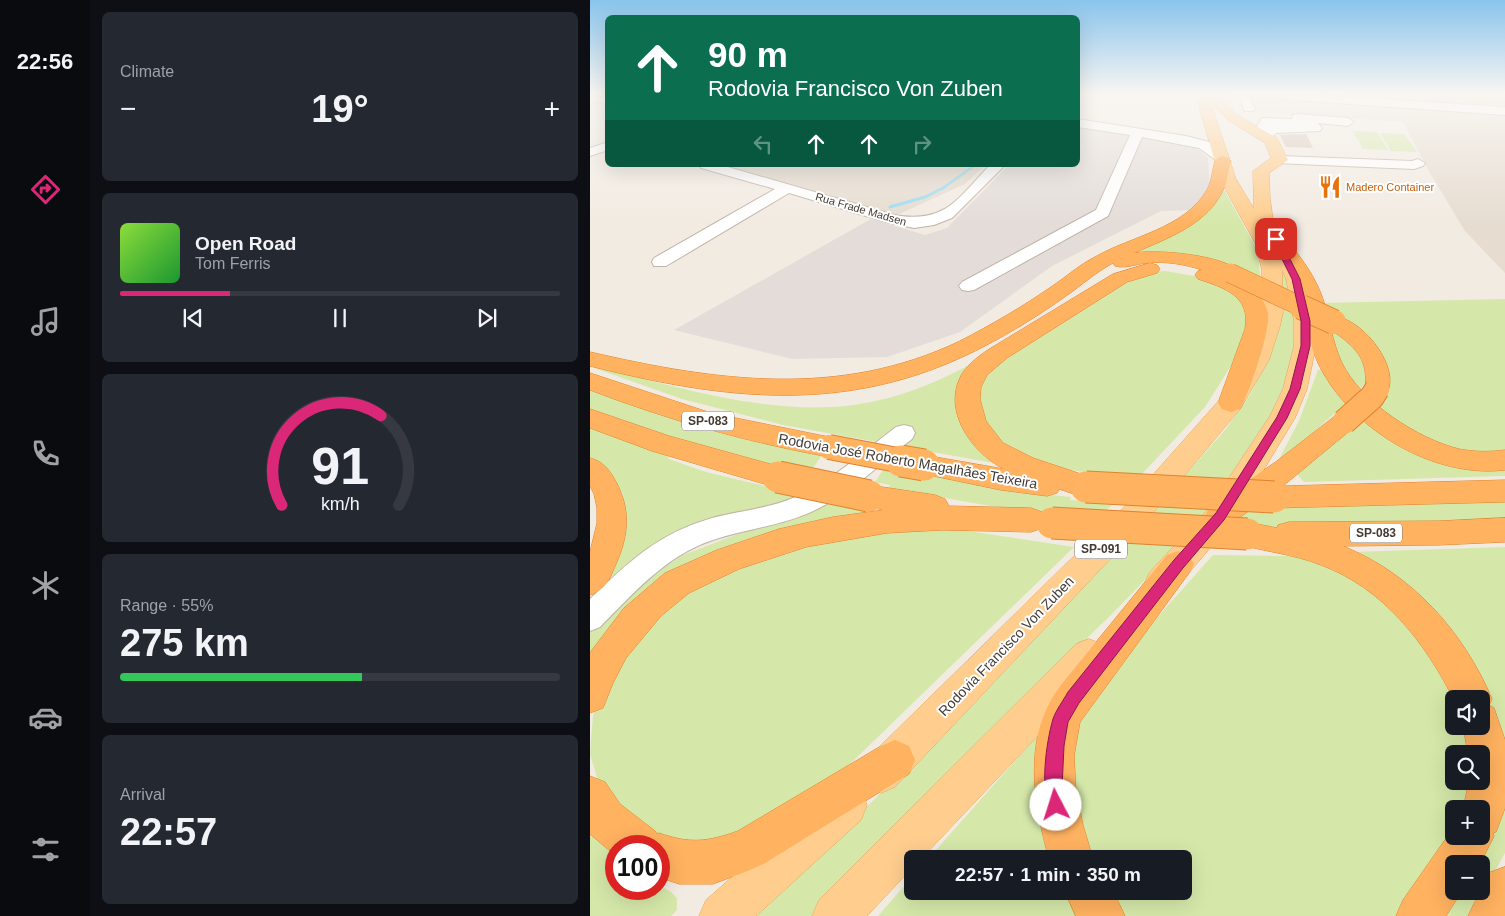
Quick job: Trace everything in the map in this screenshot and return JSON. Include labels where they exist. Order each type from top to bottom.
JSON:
[{"type":"highway","points":[[637,371],[726,384],[793,389],[844,386],[923,366],[968,346],[1034,308],[1104,260],[1182,224],[1203,207],[1215,190],[1222,159]]},
{"type":"highway","points":[[1270,230],[1302,272],[1313,298],[1330,363],[1347,390],[1356,399],[1390,426],[1432,448],[1456,457],[1481,462],[1505,460]]},
{"type":"highway","points":[[590,359],[690,385],[752,397],[780,401],[839,402],[891,391],[919,383],[948,371],[1059,304],[1111,266],[1126,261],[1157,257],[1177,258],[1210,265],[1334,322],[1355,336],[1371,355],[1380,373],[1377,389],[1372,397],[1287,468],[1220,516]]},
{"type":"highway","points":[[1086,487],[1023,465],[1000,454],[976,430],[970,418],[969,390],[973,376],[998,352],[1120,278],[1145,270],[1165,268],[1190,270],[1222,281],[1239,291],[1252,302],[1258,311],[1258,320],[1231,403]]},
{"type":"highway","name":"Rodovia José Roberto Magalhães Teixeira","points":[[590,381],[672,411],[764,435],[1044,485],[1274,497],[1505,491]]},
{"type":"highway","name":"SP-083","points":[[590,418],[662,444],[778,477],[870,496],[958,511],[1041,522],[1247,534],[1439,533],[1505,530]]},
{"type":"highway","points":[[590,468],[597,474],[608,490],[613,508],[613,531],[606,551],[590,581]]},
{"type":"highway","points":[[590,695],[604,662],[622,634],[648,606],[679,582],[727,559],[791,539],[848,526],[880,522],[915,519],[1041,522]]},
{"type":"highway","points":[[1247,534],[1329,554],[1356,566],[1384,584],[1411,606],[1434,632],[1458,668],[1469,690]]},
{"type":"highway","points":[[1067,850],[1059,821],[1053,788],[1056,746],[1061,720],[1074,698],[1178,564]]},
{"type":"highway","points":[[1484,735],[1491,769],[1488,800]]},
{"type":"highway","points":[[670,859],[679,862],[714,862],[750,848],[895,760]]},
{"type":"highway","points":[[590,797],[594,807],[614,829],[623,835]]},
{"type":"highway","points":[[1419,916],[1445,877]]},
{"type":"highway","points":[[1491,916],[1505,889]]},
{"type":"highway","points":[[1092,900],[1102,916]]},
{"type":"main road","name":"Rodovia Francisco Von Zuben","points":[[722,916],[895,760],[1138,511],[1231,403],[1257,360],[1269,326],[1272,312],[1272,270],[1264,243],[1228,179],[1216,138]]},
{"type":"main road","points":[[835,916],[1178,564],[1220,516],[1282,418],[1295,389],[1306,346],[1302,297],[1290,264],[1236,170],[1225,138]]},
{"type":"main road","points":[[1270,138],[1280,160],[1261,171],[1261,198],[1270,230]]},
{"type":"street","points":[[968,286],[1103,213],[1135,138]]},
{"type":"street","points":[[1174,138],[1204,145],[1222,159]]},
{"type":"street","points":[[1182,139],[1195,138]]},
{"type":"street","points":[[590,152],[605,147]]},
{"type":"street","points":[[1280,160],[1341,161],[1357,164],[1422,164]]},
{"type":"street","name":"Rua Frade Madsen","points":[[713,167],[835,201],[891,219],[914,223],[947,216],[996,167]]},
{"type":"street","points":[[660,262],[786,188]]},
{"type":"street","points":[[590,618],[653,556],[710,529],[790,509],[814,499],[904,433]]},
{"type":"shaded area","points":[[1080,138],[1153,138],[1190,143],[1208,158],[1210,187],[1194,210],[1161,211],[1052,266],[960,332],[887,357],[792,359],[674,330],[871,219],[925,235],[947,228],[1007,167],[1080,167]]},
{"type":"shaded area","points":[[1411,138],[1505,138],[1505,273],[1465,231]]},
{"type":"shaded area","points":[[726,167],[983,167],[965,184],[895,216]]},
{"type":"green space","points":[[1357,138],[1381,138],[1388,150],[1363,149]]},
{"type":"green space","points":[[1383,138],[1407,138],[1417,152],[1391,151]]},
{"type":"green space","points":[[1220,191],[1225,191],[1257,250],[1261,280],[1232,267],[1132,255],[1130,252]]},
{"type":"green space","points":[[1277,262],[1288,276],[1298,328],[1288,376],[1271,417],[1232,479],[1172,552],[812,916],[747,916],[848,825],[932,743],[1119,550],[1225,430],[1251,393],[1271,352]]},
{"type":"green space","points":[[1165,271],[1205,278],[1237,294],[1251,315],[1239,353],[1205,407],[1140,476],[1098,474],[1049,466],[1026,459],[1006,449],[991,435],[982,417],[978,394],[981,384],[993,365],[1128,278],[1151,272]]},
{"type":"green space","points":[[1505,299],[1505,456],[1485,457],[1421,438],[1375,408],[1385,384],[1320,303]]},
{"type":"green space","points":[[1325,325],[1338,332],[1362,355],[1368,379],[1358,392],[1348,380]]},
{"type":"green space","points":[[976,361],[964,386],[1010,466],[783,425],[682,399],[594,368],[596,365],[719,397],[784,406],[815,407],[862,404],[897,396],[945,377]]},
{"type":"green space","points":[[1325,369],[1347,402],[1275,467],[1299,421],[1318,370]]},
{"type":"green space","points":[[590,390],[717,431],[761,443],[822,455],[813,468],[790,465],[778,466],[699,447],[590,410]]},
{"type":"green space","points":[[1366,418],[1505,466],[1505,476],[1304,482],[1294,471]]},
{"type":"green space","points":[[590,426],[668,454],[669,459],[706,472],[799,494],[790,500],[732,517],[590,611],[590,599],[606,572],[625,508],[623,494],[613,480],[590,459]]},
{"type":"green space","points":[[885,467],[1030,493],[1071,497],[1070,500],[1114,503],[1099,517],[1041,515],[889,488],[890,485],[875,482]]},
{"type":"green space","points":[[1505,499],[1505,522],[1283,528],[1237,527],[1234,510]]},
{"type":"green space","points":[[826,500],[881,512],[731,549],[590,667],[590,631],[657,572],[683,555],[738,534],[791,519]]},
{"type":"green space","points":[[941,527],[1074,547],[851,763],[790,810],[725,839],[670,842],[670,835],[653,835],[632,824],[598,781],[590,754],[593,716],[602,685],[615,660],[696,580],[818,539]]},
{"type":"green space","points":[[1505,547],[1505,786],[1490,725],[1490,690],[1479,690],[1352,552]]},
{"type":"green space","points":[[1213,555],[1295,556],[1316,559],[1365,582],[1428,641],[1450,690],[1445,690],[1445,735],[1472,735],[1474,745],[1445,745],[1445,790],[1471,790],[1468,800],[1445,800],[1445,842],[1395,916],[1112,916],[1102,900],[1192,900],[1192,850],[1077,850],[1068,814],[1078,706]]},
{"type":"green space","points":[[1037,736],[1042,738],[1055,850],[936,850]]},
{"type":"green space","points":[[1505,789],[1505,853],[1490,880],[1490,855],[1483,855],[1490,845]]},
{"type":"green space","points":[[590,829],[605,844],[605,900],[670,900],[670,891],[677,898],[677,910],[671,916],[590,916]]},
{"type":"green space","points":[[904,886],[904,900],[1075,900],[1085,916],[878,916]]},
{"type":"green space","points":[[1455,900],[1479,900],[1470,916],[1445,916]]},
{"type":"building","points":[[1281,138],[1308,138],[1313,148],[1286,147]]},
{"type":"waterway","points":[[943,188],[972,167]]},
{"type":"waterway","points":[[890,207],[925,197],[943,188]]},
{"type":"place","name":"Madero Container","points":[[1330,187]]},
{"type":"route","points":[[1056,805],[1053,788],[1056,746],[1061,720],[1074,698],[1178,564],[1220,516],[1282,418],[1295,389],[1306,346],[1302,297],[1290,264],[1276,239]]}]
